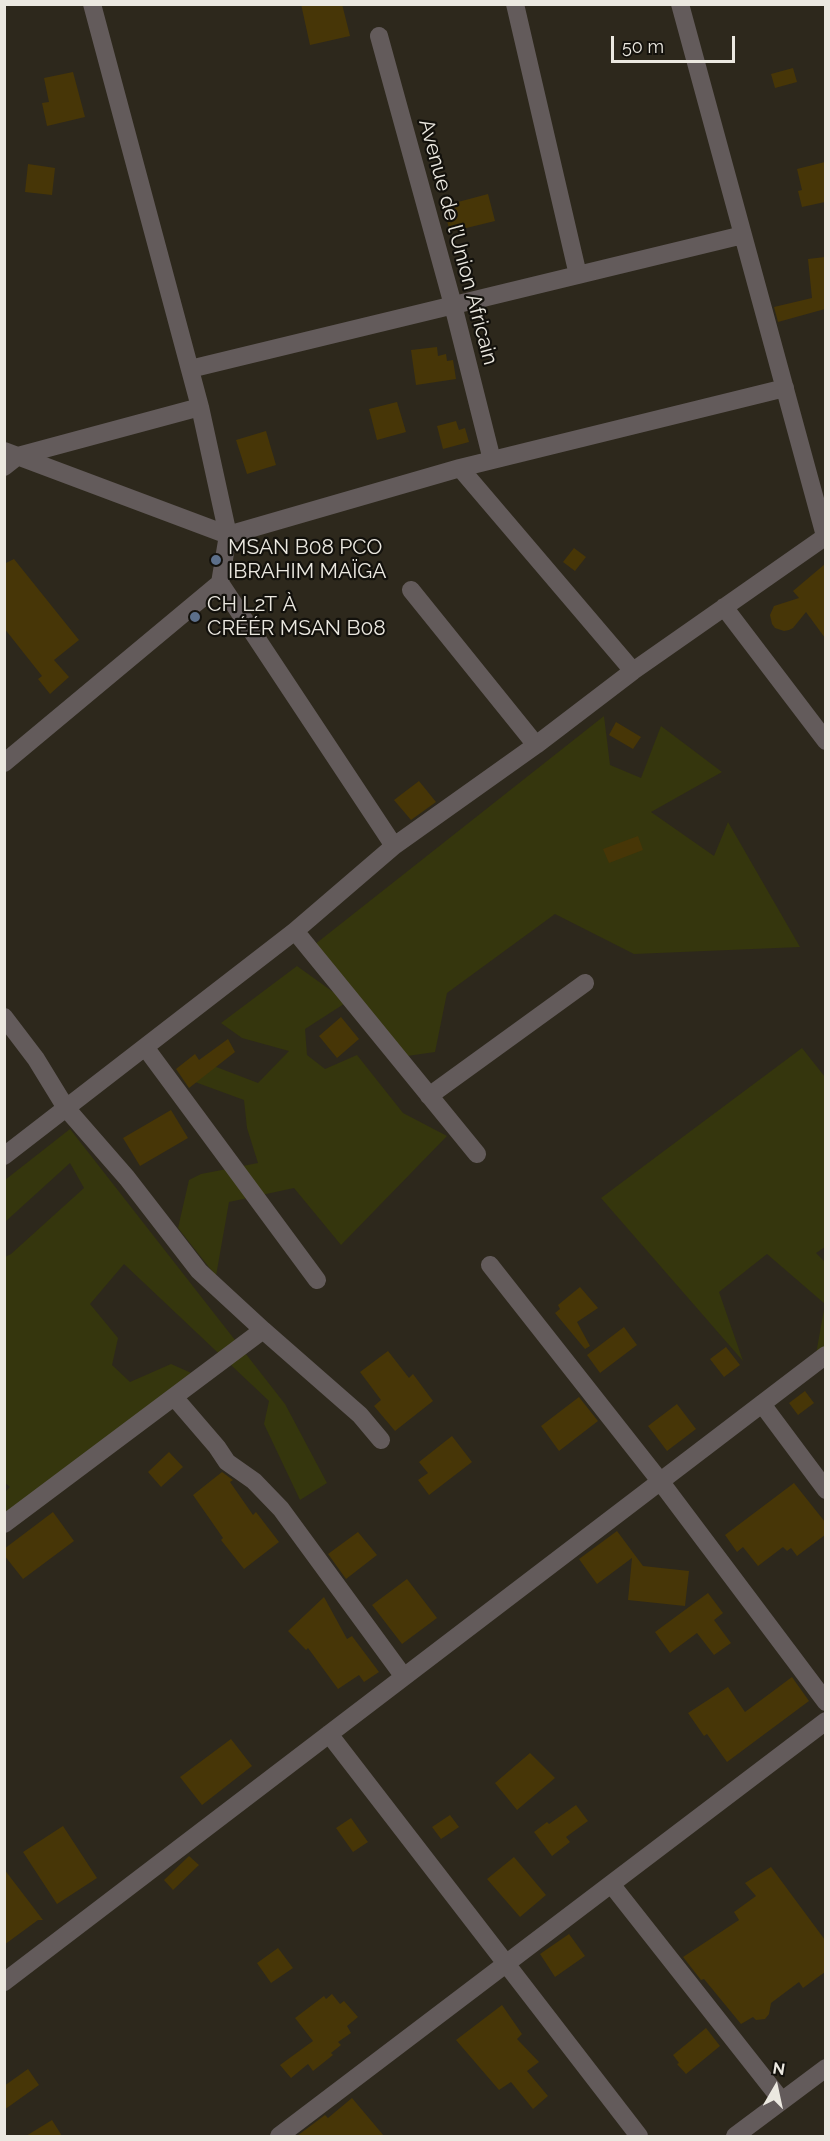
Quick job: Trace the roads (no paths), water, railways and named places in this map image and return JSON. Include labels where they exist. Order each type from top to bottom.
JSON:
[{"type":"street","points":[[4,763],[220,583],[228,535],[200,406],[93,4]]},
{"type":"street","points":[[515,4],[578,275]]},
{"type":"street","points":[[4,1156],[295,931],[394,846],[536,745],[633,671],[825,536],[680,4]]},
{"type":"street","name":"Avenue de l’Union Africain","points":[[379,36],[453,305],[492,460]]},
{"type":"street","points":[[190,369],[742,234]]},
{"type":"street","points":[[9,458],[228,535],[460,468],[785,388]]},
{"type":"street","points":[[9,458],[200,406]]},
{"type":"street","points":[[460,468],[633,671]]},
{"type":"street","points":[[220,583],[394,846]]},
{"type":"street","points":[[411,590],[536,745]]},
{"type":"street","points":[[724,607],[825,741]]},
{"type":"street","points":[[295,931],[477,1154]]},
{"type":"street","points":[[429,1096],[585,982]]},
{"type":"street","points":[[4,1017],[36,1059],[66,1108],[127,1178],[199,1270],[262,1330],[360,1415],[381,1440]]},
{"type":"street","points":[[145,1047],[316,1280]]},
{"type":"street","points":[[490,1265],[660,1481],[825,1702]]},
{"type":"street","points":[[4,1524],[262,1330]]},
{"type":"street","points":[[4,1982],[825,1355]]},
{"type":"street","points":[[174,1397],[227,1462],[254,1481],[281,1509],[404,1677]]},
{"type":"street","points":[[762,1404],[825,1490]]},
{"type":"street","points":[[287,2134],[825,1721]]},
{"type":"street","points":[[329,1734],[639,2136]]},
{"type":"street","points":[[611,1884],[782,2101]]},
{"type":"street","points":[[735,2136],[825,2068]]},
{"type":"place","name":"MSAN B08 PCO IBRAHIM MAÏGA","points":[[216,560]]},
{"type":"place","name":"CH L2T À CRÉÉR MSAN B08","points":[[195,617]]}]
